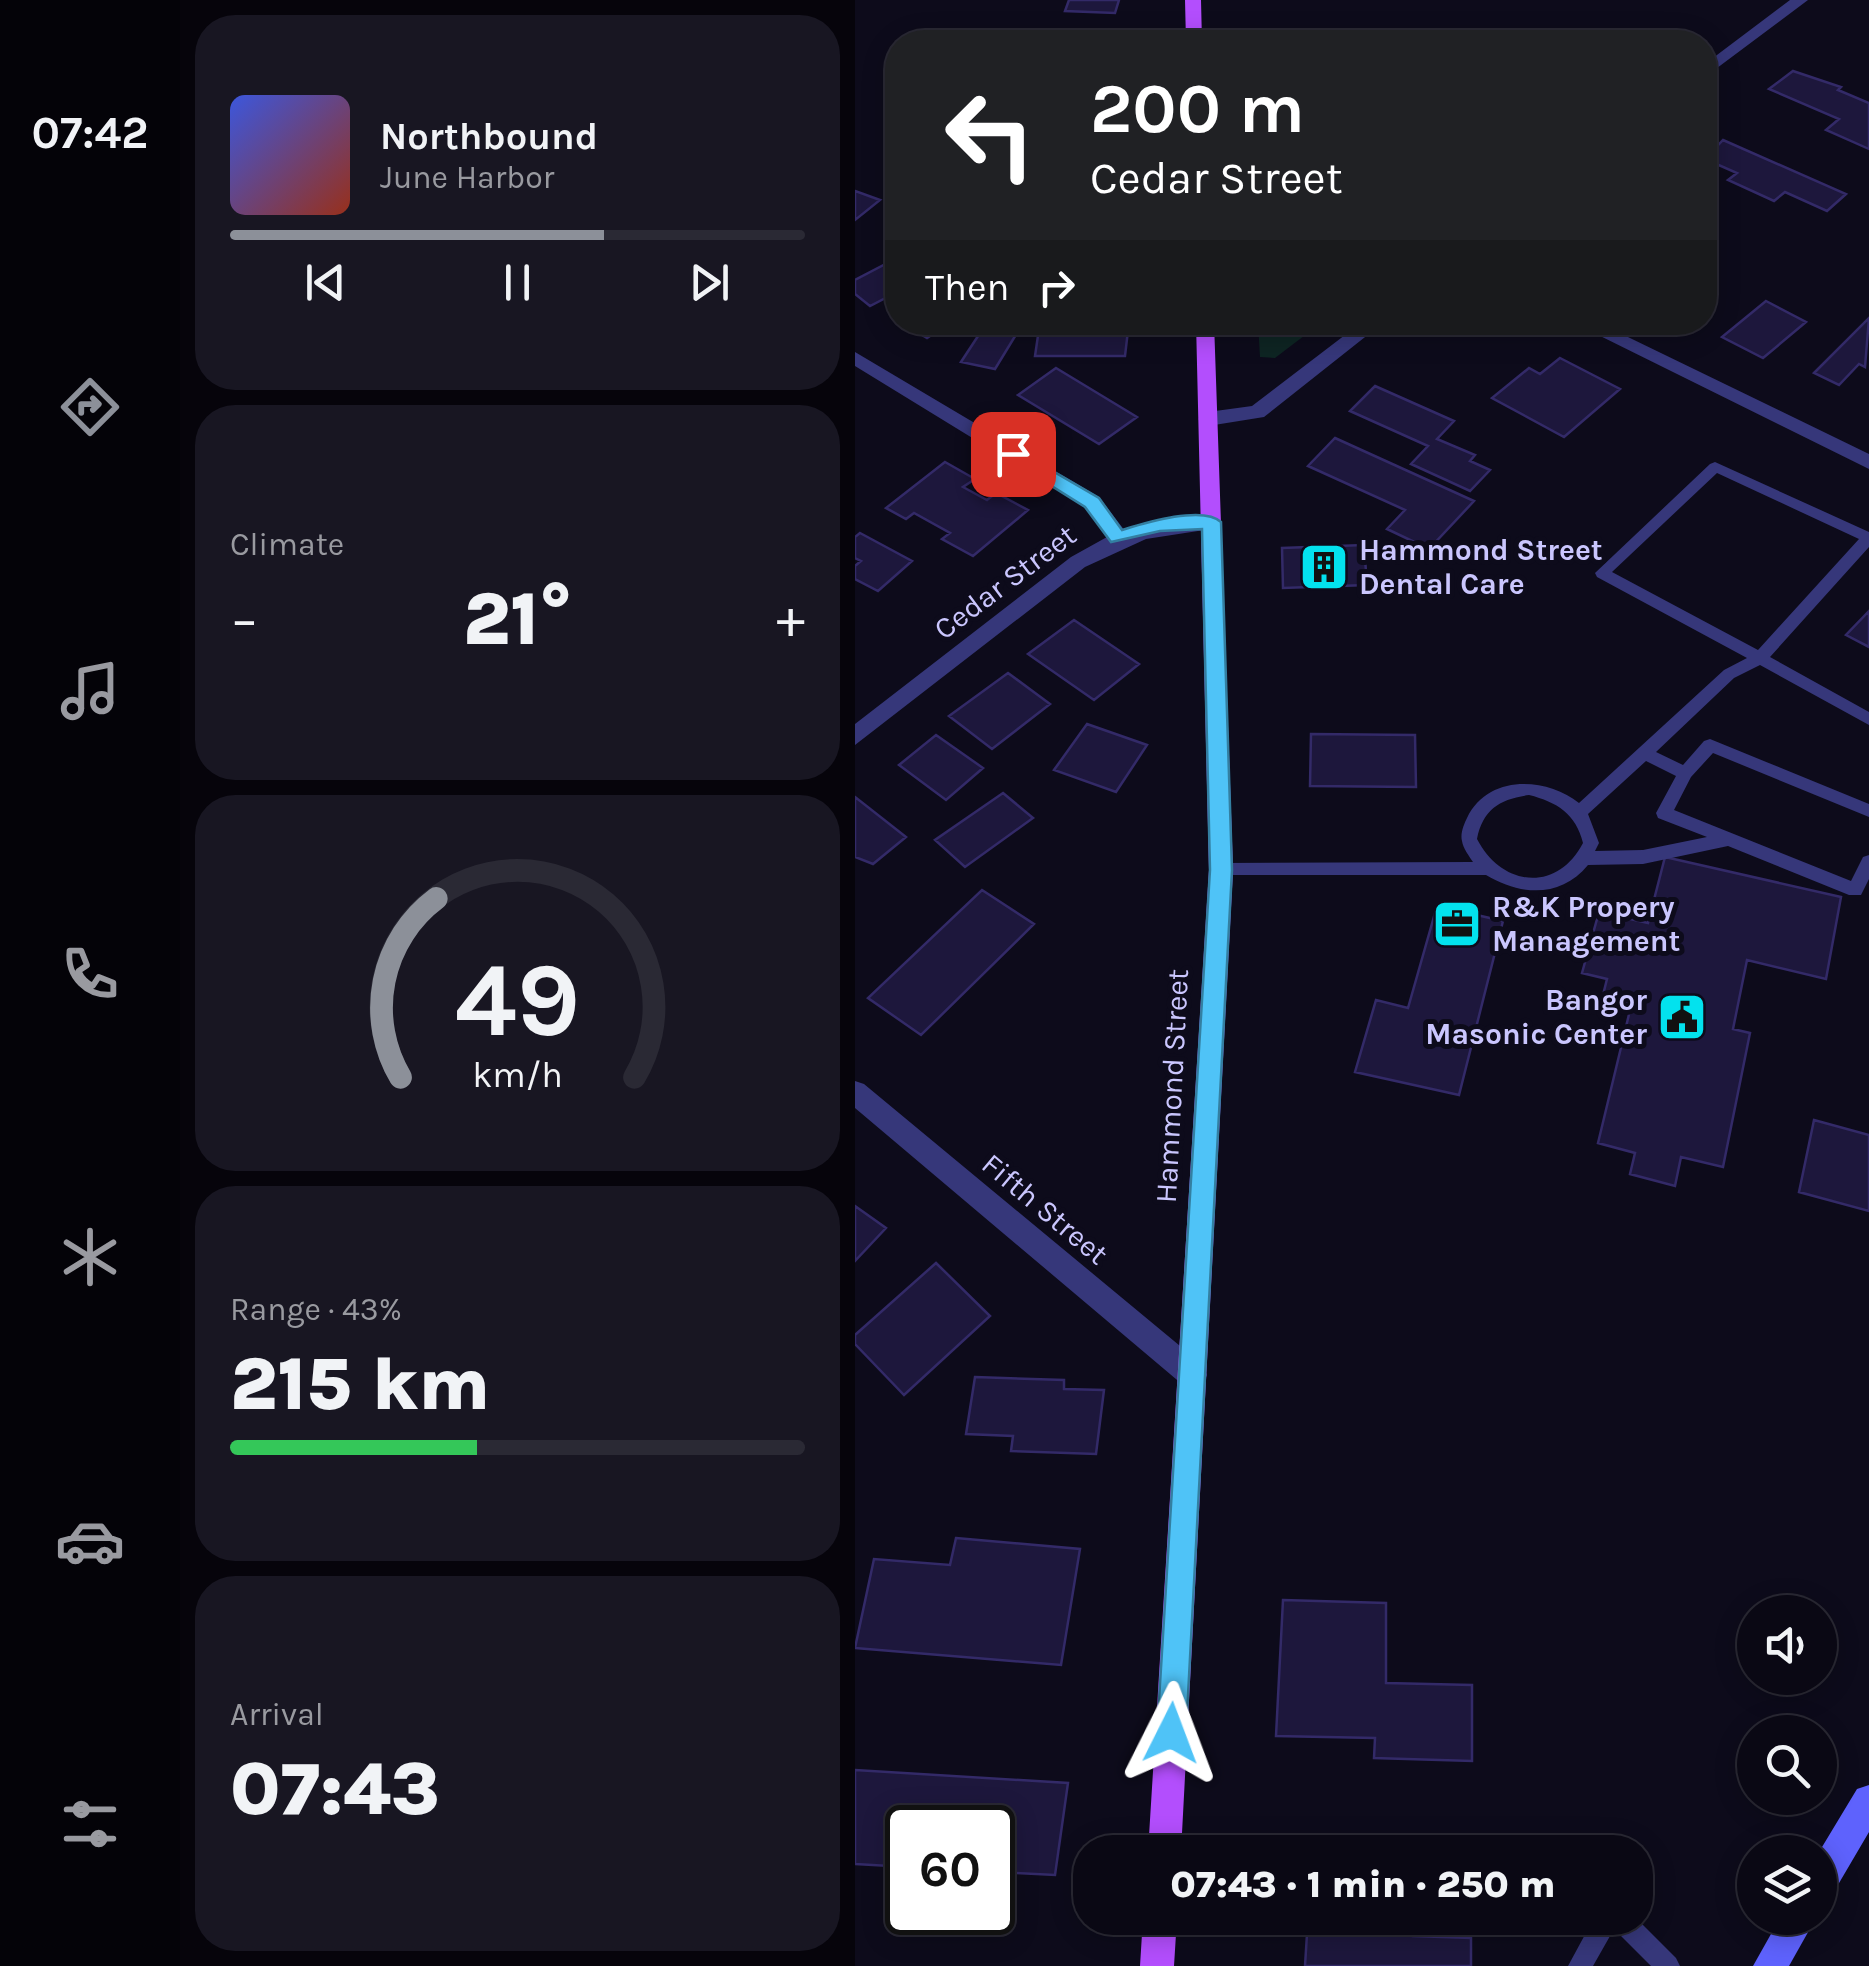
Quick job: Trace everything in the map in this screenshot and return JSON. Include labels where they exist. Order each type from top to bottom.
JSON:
[{"type":"main road","points":[[1193,0],[1194,30]]},
{"type":"main road","name":"Hammond Street","points":[[1165,1835],[1221,870],[1205,335]]},
{"type":"main road","points":[[1837,1854],[1869,1801]]},
{"type":"main road","points":[[1157,1966],[1159,1935]]},
{"type":"main road","points":[[1770,1966],[1789,1935]]},
{"type":"street","points":[[1717,63],[1799,0]]},
{"type":"street","points":[[1208,419],[1257,412],[1358,335]]},
{"type":"street","points":[[1608,335],[1869,462]]},
{"type":"street","points":[[855,358],[1092,502],[1117,538]]},
{"type":"street","name":"Cedar Street","points":[[855,736],[1079,562],[1117,538],[1160,525],[1211,522]]},
{"type":"street","name":"Fifth Street","points":[[855,1092],[1193,1374]]},
{"type":"lane","points":[[1580,812],[1729,674],[1760,658],[1869,538],[1715,467],[1602,573],[1760,658],[1869,719]]},
{"type":"lane","points":[[1869,811],[1710,744],[1685,774],[1664,812],[1855,890],[1869,862]]},
{"type":"lane","points":[[1644,753],[1685,774]]},
{"type":"lane","points":[[1221,870],[1485,869],[1511,882],[1541,886],[1576,871],[1586,858],[1591,842],[1580,812],[1566,800],[1529,789],[1492,798],[1479,809],[1469,839],[1485,869]]},
{"type":"lane","points":[[1586,858],[1643,858],[1725,840]]},
{"type":"lane","points":[[1580,1966],[1597,1935]]},
{"type":"lane","points":[[1636,1935],[1668,1966]]},
{"type":"green space","points":[[1259,335],[1305,335],[1275,358],[1260,357]]},
{"type":"building","points":[[1069,0],[1119,0],[1115,13],[1065,11]]},
{"type":"building","points":[[1793,71],[1841,87],[1838,90],[1869,103],[1869,149],[1826,130],[1839,119],[1769,89]]},
{"type":"building","points":[[1723,140],[1846,194],[1827,211],[1785,192],[1774,201],[1728,180],[1737,173],[1717,164],[1717,146]]},
{"type":"building","points":[[855,191],[880,200],[855,220]]},
{"type":"building","points":[[885,264],[885,298],[870,306],[855,294],[855,280]]},
{"type":"building","points":[[1766,301],[1806,322],[1763,358],[1722,337]]},
{"type":"building","points":[[1869,318],[1865,367],[1859,364],[1839,385],[1814,373]]},
{"type":"building","points":[[979,335],[1016,335],[995,369],[961,362]]},
{"type":"building","points":[[1038,335],[1127,335],[1125,356],[1035,356]]},
{"type":"building","points":[[1560,358],[1620,389],[1564,437],[1492,398],[1529,368],[1540,374]]},
{"type":"building","points":[[1056,368],[1137,417],[1099,444],[1018,395]]},
{"type":"building","points":[[1375,386],[1454,421],[1437,439],[1475,455],[1470,461],[1490,470],[1470,491],[1411,464],[1428,446],[1350,411]]},
{"type":"building","points":[[1335,438],[1474,501],[1429,549],[1387,529],[1405,510],[1308,466]]},
{"type":"building","points":[[945,462],[975,479],[963,487],[987,500],[996,493],[1028,510],[973,556],[942,539],[950,533],[914,513],[906,519],[886,508]]},
{"type":"building","points":[[860,533],[912,561],[878,591],[855,579],[855,566],[861,561],[855,558],[855,537]]},
{"type":"building","name":"Hammond Street Dental Care","points":[[1364,545],[1367,585],[1283,588],[1282,548]]},
{"type":"building","points":[[1869,611],[1869,647],[1846,635]]},
{"type":"building","points":[[1074,620],[1139,664],[1094,700],[1028,654]]},
{"type":"building","points":[[1008,673],[1050,704],[992,749],[949,716]]},
{"type":"building","points":[[1087,724],[1147,745],[1116,792],[1054,770]]},
{"type":"building","points":[[1311,734],[1415,735],[1416,787],[1310,786]]},
{"type":"building","points":[[936,735],[983,768],[946,800],[899,765]]},
{"type":"building","points":[[1003,793],[1033,818],[965,867],[935,840]]},
{"type":"building","points":[[855,797],[906,837],[873,864],[855,857]]},
{"type":"building","name":"Bangor Masonic Center","points":[[1665,857],[1841,897],[1826,979],[1747,960],[1733,1029],[1750,1033],[1723,1167],[1681,1157],[1675,1186],[1630,1174],[1635,1153],[1598,1143],[1631,1006],[1602,999],[1607,979],[1582,973],[1599,912],[1648,923]]},
{"type":"building","points":[[982,890],[1034,924],[921,1035],[868,998]]},
{"type":"building","points":[[1437,906],[1503,921],[1459,1095],[1355,1072],[1376,1000],[1408,1008]]},
{"type":"building","points":[[1814,1120],[1869,1135],[1869,1211],[1799,1192]]},
{"type":"building","points":[[855,1206],[886,1228],[855,1261]]},
{"type":"building","points":[[936,1263],[990,1316],[904,1395],[855,1344],[855,1335]]},
{"type":"building","points":[[975,1377],[1064,1380],[1064,1389],[1104,1390],[1096,1454],[1011,1451],[1013,1436],[966,1434]]},
{"type":"building","points":[[956,1538],[1080,1549],[1061,1665],[855,1648],[874,1559],[950,1565]]},
{"type":"building","points":[[1283,1600],[1386,1603],[1386,1683],[1472,1685],[1472,1761],[1374,1758],[1375,1738],[1276,1736]]},
{"type":"building","points":[[855,1770],[1068,1783],[1055,1875],[1015,1873],[1015,1805],[885,1805],[885,1866],[855,1864]]},
{"type":"building","points":[[1307,1935],[1471,1938],[1471,1966],[1305,1966]]},
{"type":"place","name":"Hammond Street Dental Care","points":[[1324,567]]},
{"type":"place","name":"R&K Propery Management","points":[[1457,924]]},
{"type":"place","name":"Bangor Masonic Center","points":[[1682,1017]]},
{"type":"route","points":[[1013,454],[1092,502],[1117,538],[1160,525],[1211,522],[1221,870],[1171,1733]]}]
